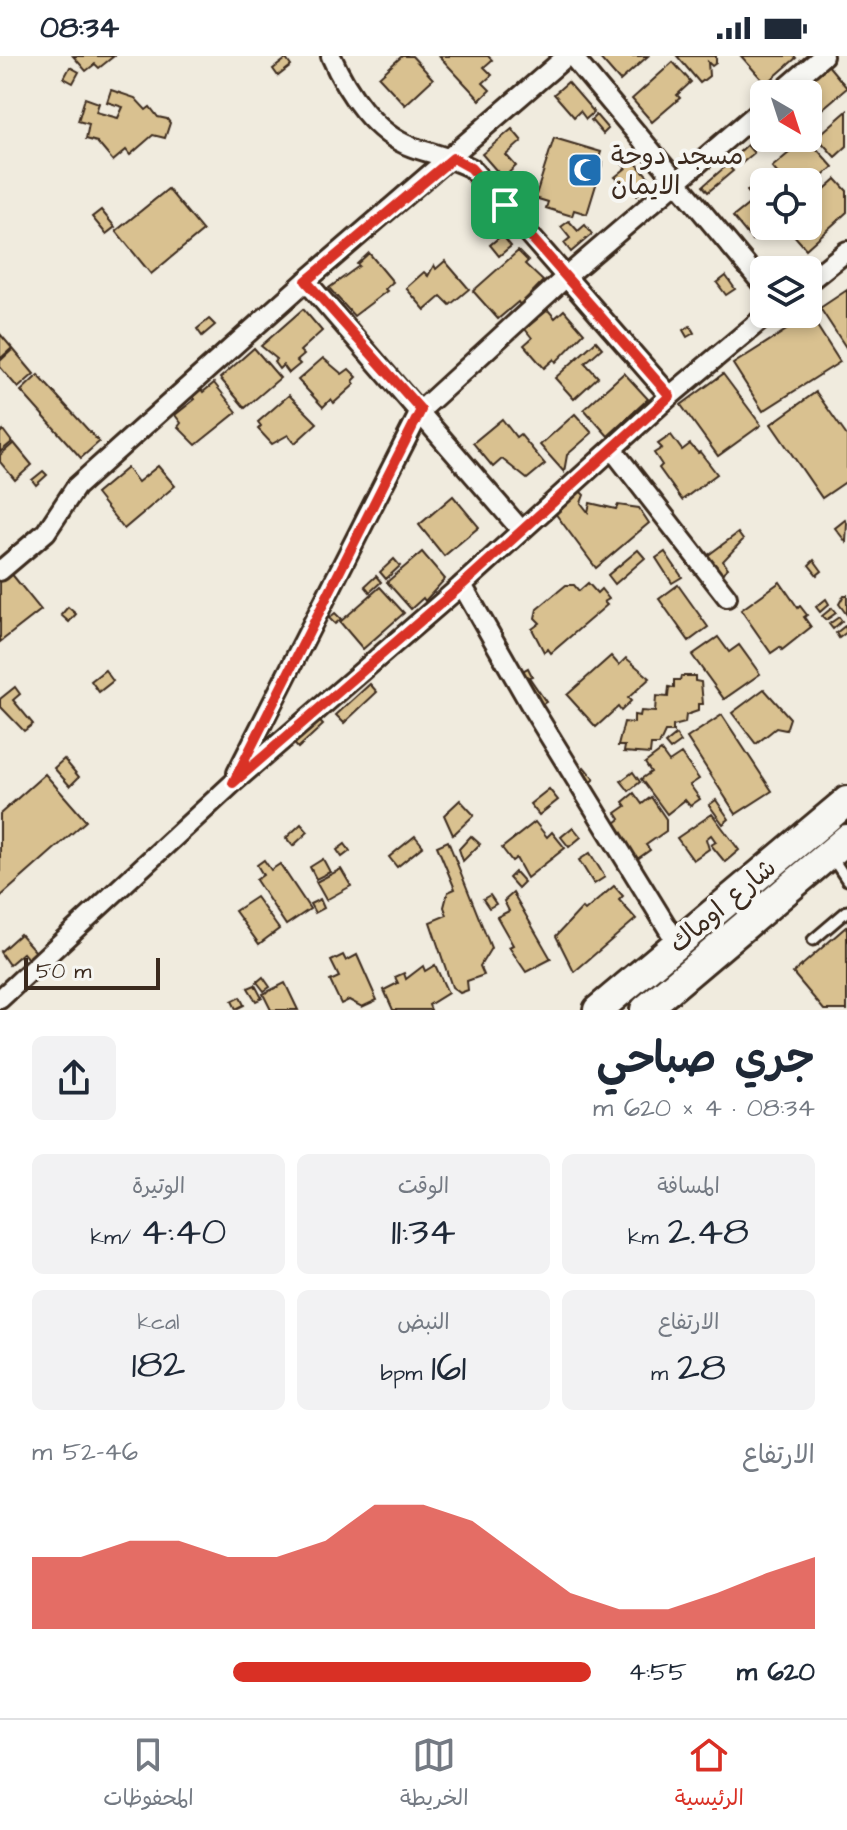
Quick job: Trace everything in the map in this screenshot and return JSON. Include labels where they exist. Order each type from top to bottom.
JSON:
[{"type":"main road","name":"شارع اوماك","points":[[598,1010],[847,801]]},
{"type":"main road","name":"شارع اوماك","points":[[650,1005],[838,846]]},
{"type":"main road","points":[[634,978],[650,1005]]},
{"type":"street","points":[[331,56],[358,103],[383,128],[409,146],[453,158],[471,168],[670,396]]},
{"type":"street","points":[[0,571],[46,532],[76,487],[306,281],[569,56],[750,269]]},
{"type":"street","points":[[795,80],[823,56]]},
{"type":"street","points":[[233,783],[421,410],[567,276],[750,119]]},
{"type":"street","points":[[822,271],[847,251]]},
{"type":"street","points":[[306,281],[421,410],[521,530]]},
{"type":"street","points":[[0,999],[233,783],[462,585],[670,396],[751,328]]},
{"type":"street","points":[[612,449],[727,597]]},
{"type":"street","points":[[462,585],[534,711],[677,943]]},
{"type":"lane","points":[[838,846],[847,880]]},
{"type":"lane","points":[[813,940],[847,911]]},
{"type":"building","points":[[73,56],[114,56],[99,68],[95,64],[86,71]]},
{"type":"building","points":[[402,56],[412,56],[433,79],[405,105],[379,77]]},
{"type":"building","points":[[439,56],[488,56],[492,60],[484,67],[492,75],[483,83],[490,90],[480,100]]},
{"type":"building","points":[[598,56],[648,56],[620,81]]},
{"type":"building","points":[[677,56],[716,56],[716,63],[712,66],[708,62],[709,76],[700,83]]},
{"type":"building","points":[[741,56],[796,58],[771,80],[762,80]]},
{"type":"building","points":[[286,59],[291,66],[278,76],[273,69]]},
{"type":"building","points":[[673,62],[691,82],[677,95],[680,98],[652,122],[632,99]]},
{"type":"building","points":[[827,64],[847,88],[822,109],[822,80],[808,80]]},
{"type":"building","points":[[70,67],[79,72],[73,83],[64,78]]},
{"type":"building","points":[[568,82],[594,112],[586,119],[580,111],[574,117],[554,94]]},
{"type":"building","points":[[111,90],[135,98],[146,110],[150,107],[158,117],[167,119],[170,123],[165,138],[153,135],[130,155],[126,150],[113,161],[97,142],[86,139],[89,124],[78,121],[85,98],[99,103],[96,112],[118,118],[123,107],[107,102]]},
{"type":"building","points":[[847,111],[847,146],[835,157],[822,143],[822,133]]},
{"type":"building","points":[[596,115],[608,129],[603,134],[591,120]]},
{"type":"building","points":[[512,129],[522,141],[506,155],[516,166],[503,178],[482,154]]},
{"type":"building","points":[[554,138],[601,152],[598,161],[603,162],[587,214],[574,210],[572,216],[546,208],[548,202],[535,198]]},
{"type":"building","points":[[747,145],[754,153],[741,164],[734,157]]},
{"type":"building","points":[[626,152],[652,181],[637,195],[615,177],[626,168],[618,159]]},
{"type":"building","points":[[790,152],[820,152],[833,167],[822,177],[822,168],[772,167]]},
{"type":"building","points":[[727,165],[733,171],[708,192],[703,186]]},
{"type":"building","points":[[836,179],[847,191],[847,212],[822,235],[822,192]]},
{"type":"building","points":[[168,189],[203,231],[151,274],[116,231]]},
{"type":"building","points":[[750,203],[750,238],[733,217]]},
{"type":"building","points":[[101,210],[115,227],[106,234],[92,217]]},
{"type":"building","points":[[569,221],[578,231],[585,225],[592,234],[571,252],[564,243],[570,238],[561,227]]},
{"type":"building","points":[[502,235],[511,246],[499,256],[490,245]]},
{"type":"building","points":[[798,240],[816,240],[806,249]]},
{"type":"building","points":[[518,251],[528,261],[525,264],[543,281],[520,305],[518,302],[498,319],[473,291]]},
{"type":"building","points":[[369,253],[393,282],[385,289],[387,291],[354,316],[329,288],[359,266],[357,264]]},
{"type":"building","points":[[445,261],[469,289],[450,305],[441,296],[425,310],[406,288],[424,272],[428,276],[434,265],[436,269]]},
{"type":"building","points":[[726,276],[735,289],[726,295],[717,283]]},
{"type":"building","points":[[847,290],[847,349],[822,311],[822,307]]},
{"type":"building","points":[[303,309],[322,331],[300,351],[304,355],[297,361],[300,364],[289,373],[283,365],[279,369],[274,362],[277,359],[261,346]]},
{"type":"building","points":[[548,310],[555,318],[564,310],[584,333],[556,362],[554,359],[544,368],[524,345],[532,338],[525,329]]},
{"type":"building","points":[[209,319],[215,325],[202,336],[197,329]]},
{"type":"building","points":[[690,326],[694,333],[687,337],[683,330]]},
{"type":"building","points":[[790,328],[818,328],[840,362],[763,411],[733,364]]},
{"type":"building","points":[[0,334],[12,348],[1,358],[0,357]]},
{"type":"building","points":[[596,341],[602,348],[585,363],[598,377],[574,399],[555,378]]},
{"type":"building","points":[[254,348],[280,378],[245,408],[220,378]]},
{"type":"building","points":[[13,349],[34,374],[18,388],[0,367],[0,361]]},
{"type":"building","points":[[323,358],[342,374],[349,369],[357,377],[353,381],[355,384],[334,403],[331,399],[323,407],[298,380]]},
{"type":"building","points":[[624,373],[648,399],[608,436],[584,409]]},
{"type":"building","points":[[723,374],[761,425],[718,456],[681,405]]},
{"type":"building","points":[[38,375],[99,442],[81,458],[21,391]]},
{"type":"building","points":[[214,383],[237,412],[196,445],[178,427],[181,423],[175,415],[195,399],[189,392],[198,385],[203,392]]},
{"type":"building","points":[[816,392],[847,436],[847,481],[822,498],[771,424]]},
{"type":"building","points":[[289,395],[317,423],[295,443],[288,435],[272,444],[258,429],[261,426],[258,422]]},
{"type":"building","points":[[575,414],[592,433],[567,455],[564,472],[540,445]]},
{"type":"building","points":[[502,419],[516,437],[520,434],[545,464],[527,479],[502,459],[493,467],[473,443]]},
{"type":"building","points":[[3,430],[12,442],[0,452],[0,433]]},
{"type":"building","points":[[671,435],[682,450],[690,444],[700,452],[717,474],[682,500],[659,468],[662,465],[654,453],[662,448],[658,444]]},
{"type":"building","points":[[14,443],[32,465],[15,480],[0,462],[0,455]]},
{"type":"building","points":[[158,466],[175,486],[124,529],[96,494],[127,468],[138,482]]},
{"type":"building","points":[[43,471],[47,475],[36,485],[32,480]]},
{"type":"building","points":[[578,489],[584,495],[581,503],[588,512],[590,503],[616,509],[618,505],[639,508],[649,523],[596,568],[552,509]]},
{"type":"building","points":[[453,496],[479,527],[444,556],[419,525]]},
{"type":"building","points":[[845,520],[847,523],[846,542],[835,528]]},
{"type":"building","points":[[738,533],[743,540],[723,561],[728,568],[721,574],[707,556]]},
{"type":"building","points":[[638,550],[645,558],[615,584],[608,575]]},
{"type":"building","points":[[422,552],[445,579],[425,601],[423,598],[411,609],[387,582]]},
{"type":"building","points":[[665,552],[682,577],[672,583],[656,558]]},
{"type":"building","points":[[394,559],[400,566],[386,579],[380,572]]},
{"type":"building","points":[[814,560],[822,571],[817,575],[809,565]]},
{"type":"building","points":[[6,567],[41,610],[0,642],[0,572]]},
{"type":"building","points":[[376,576],[381,582],[370,592],[365,586]]},
{"type":"building","points":[[780,582],[798,608],[800,606],[807,615],[804,617],[811,627],[782,650],[780,647],[771,653],[741,610]]},
{"type":"building","points":[[588,583],[597,593],[601,589],[609,599],[604,602],[607,605],[551,653],[548,649],[544,652],[532,629],[540,623],[535,618],[537,609],[566,585],[574,585],[579,591]]},
{"type":"building","points":[[678,585],[708,627],[689,641],[659,599]]},
{"type":"building","points":[[380,587],[404,613],[363,649],[340,622]]},
{"type":"building","points":[[847,595],[847,615],[839,604]]},
{"type":"building","points":[[826,599],[829,604],[820,612],[816,607]]},
{"type":"building","points":[[68,607],[76,614],[69,622],[61,615]]},
{"type":"building","points":[[832,608],[836,613],[826,620],[822,616]]},
{"type":"building","points":[[335,613],[341,619],[335,624],[329,618]]},
{"type":"building","points":[[839,617],[842,621],[833,629],[829,624]]},
{"type":"building","points":[[845,626],[847,632],[839,638],[836,633]]},
{"type":"building","points":[[718,637],[729,652],[739,645],[760,674],[724,699],[692,655]]},
{"type":"building","points":[[611,656],[619,665],[626,658],[650,678],[628,698],[631,701],[621,711],[618,707],[596,727],[567,695]]},
{"type":"building","points":[[528,668],[532,676],[529,677],[546,702],[539,706],[521,672]]},
{"type":"building","points":[[105,670],[113,681],[99,692],[91,681]]},
{"type":"building","points":[[681,676],[695,676],[695,681],[701,682],[703,704],[698,704],[698,711],[686,715],[685,723],[673,726],[673,732],[665,732],[659,745],[651,745],[650,754],[624,752],[625,746],[618,746],[624,722],[634,723],[634,715],[640,716],[641,711],[655,712],[656,696],[668,697],[669,687],[674,688],[674,680],[680,680]]},
{"type":"building","points":[[370,684],[377,692],[344,723],[336,715]]},
{"type":"building","points":[[15,687],[20,694],[13,700],[33,724],[24,731],[0,706],[0,699]]},
{"type":"building","points":[[764,689],[790,718],[786,730],[776,728],[756,744],[732,713]]},
{"type":"building","points":[[722,715],[772,791],[736,814],[687,738]]},
{"type":"building","points":[[315,716],[323,725],[298,748],[290,739]]},
{"type":"building","points":[[676,735],[681,742],[670,750],[665,744]]},
{"type":"building","points":[[661,751],[669,762],[681,754],[699,779],[690,785],[700,799],[690,806],[685,800],[667,814],[641,779],[651,772],[645,763]]},
{"type":"building","points":[[64,759],[79,777],[70,786],[54,768]]},
{"type":"building","points":[[584,767],[594,779],[588,784],[578,772]]},
{"type":"building","points":[[633,772],[640,782],[629,791],[621,781]]},
{"type":"building","points":[[45,774],[86,821],[0,897],[0,814]]},
{"type":"building","points":[[549,789],[558,800],[539,815],[530,804]]},
{"type":"building","points":[[634,793],[642,804],[651,797],[666,819],[666,831],[646,845],[650,850],[633,862],[613,834],[620,830],[615,823],[620,819],[616,813],[626,806],[623,802]]},
{"type":"building","points":[[460,800],[474,815],[453,835],[444,815]]},
{"type":"building","points":[[716,800],[729,819],[723,824],[709,805]]},
{"type":"building","points":[[712,814],[739,850],[725,862],[711,845],[716,842],[711,835],[706,839],[709,849],[693,860],[677,838]]},
{"type":"building","points":[[535,822],[547,837],[552,832],[565,848],[527,878],[516,858],[512,861],[502,848]]},
{"type":"building","points":[[301,824],[308,832],[293,846],[286,838]]},
{"type":"building","points":[[573,827],[581,837],[569,847],[561,837]]},
{"type":"building","points":[[415,836],[423,846],[397,867],[389,857]]},
{"type":"building","points":[[471,836],[480,844],[463,861],[459,849]]},
{"type":"building","points":[[448,841],[491,948],[480,966],[484,975],[467,981],[468,990],[460,993],[452,987],[430,922],[447,915],[444,907],[448,892],[455,889],[437,846]]},
{"type":"building","points":[[345,844],[350,851],[342,857],[337,850]]},
{"type":"building","points":[[590,853],[605,877],[594,884],[579,860]]},
{"type":"building","points":[[323,859],[330,872],[316,879],[310,867]]},
{"type":"building","points":[[264,860],[271,870],[280,864],[310,909],[286,925],[256,880],[263,875],[257,865]]},
{"type":"building","points":[[341,869],[351,886],[326,900],[316,882]]},
{"type":"building","points":[[515,872],[524,882],[518,888],[509,878]]},
{"type":"building","points":[[614,886],[623,896],[619,900],[636,919],[574,972],[556,936],[582,908],[585,911]]},
{"type":"building","points":[[513,893],[551,959],[526,972],[509,947],[513,945],[497,917],[509,911],[504,901]]},
{"type":"building","points":[[490,895],[496,904],[489,908],[483,899]]},
{"type":"building","points":[[256,897],[279,929],[259,944],[235,911]]},
{"type":"building","points":[[320,899],[324,908],[315,913],[310,904]]},
{"type":"building","points":[[847,926],[847,1010],[824,1010],[793,973]]},
{"type":"building","points":[[20,934],[36,952],[28,959],[23,953],[9,965],[0,952]]},
{"type":"building","points":[[343,955],[346,961],[357,955],[377,1000],[362,1007],[349,1000],[341,1004],[330,981],[339,977],[331,961]]},
{"type":"building","points":[[435,965],[448,993],[429,1005],[431,1010],[393,1010],[384,990],[398,983],[395,977],[404,973],[406,979],[423,966],[425,971]]},
{"type":"building","points":[[263,977],[270,987],[264,991],[257,982]]},
{"type":"building","points":[[285,983],[298,1010],[271,1010],[263,994]]},
{"type":"building","points":[[255,985],[262,998],[256,1001],[248,988]]},
{"type":"building","points":[[240,997],[244,1005],[236,1009],[232,1001]]},
{"type":"place","name":"مسجد دوحة الايمان","points":[[585,170]]},
{"type":"route","points":[[453,158],[471,168],[505,205],[670,396],[462,585],[233,783],[421,410],[306,281],[453,158]]}]
